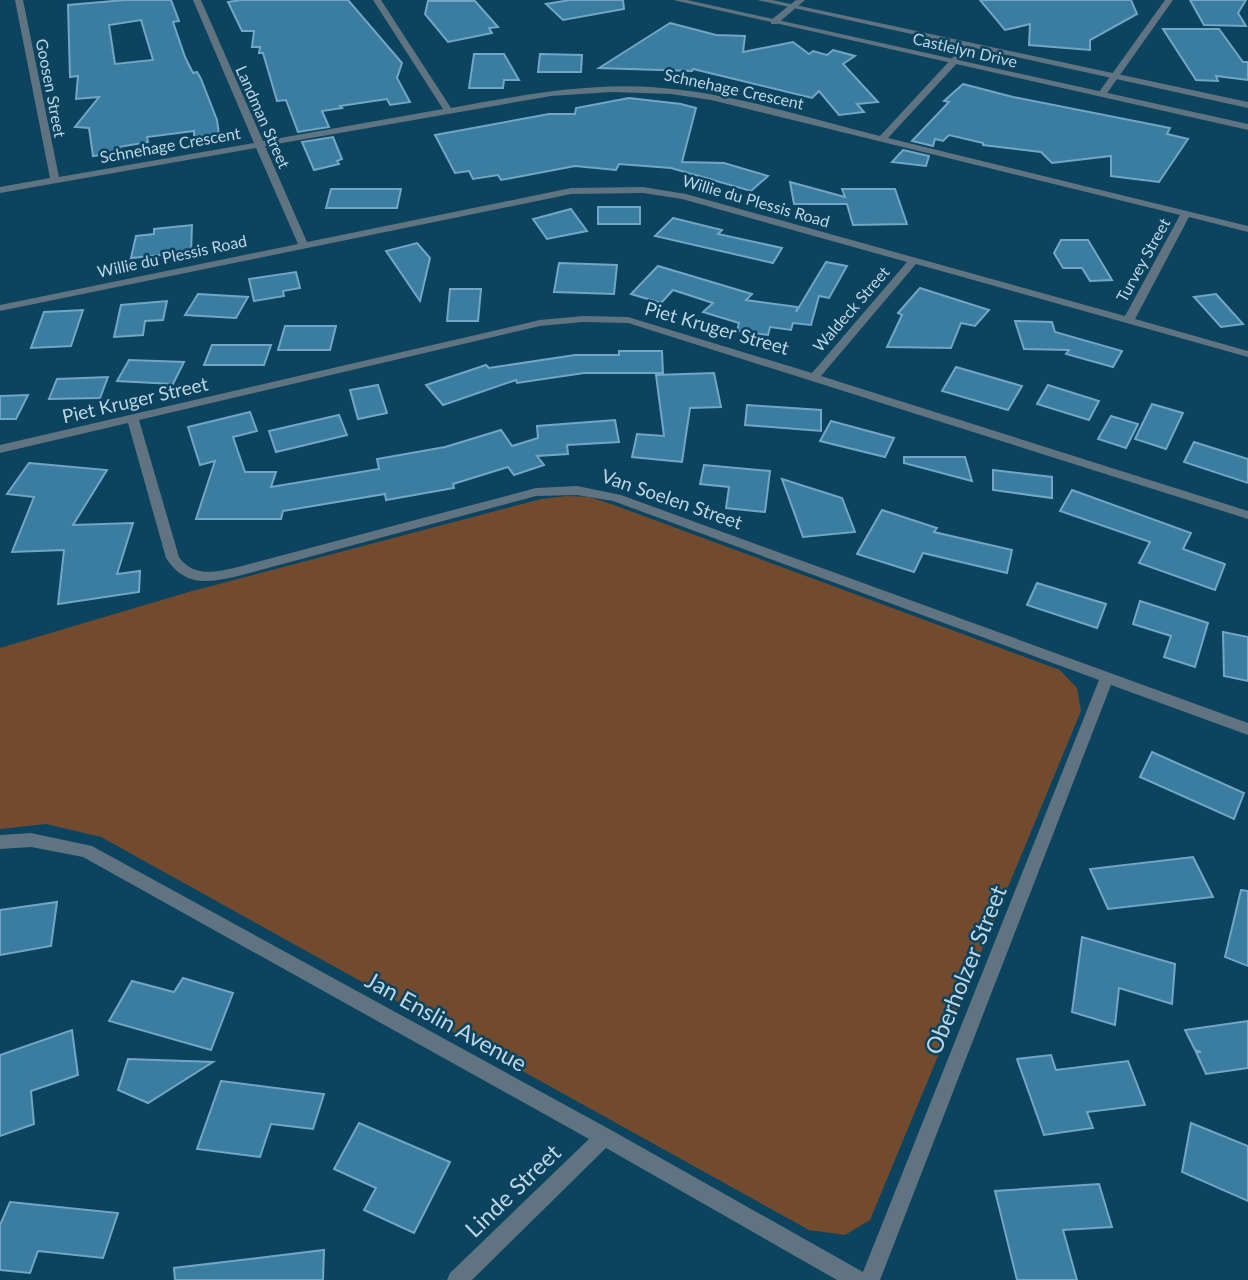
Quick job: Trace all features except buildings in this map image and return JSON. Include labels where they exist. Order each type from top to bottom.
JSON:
[{"type":"street","name":"Goosen Street","points":[[19,0],[55,181]]},
{"type":"street","name":"Landman Street","points":[[197,0],[303,245]]},
{"type":"street","points":[[377,0],[449,112]]},
{"type":"street","name":"Castlelyn Drive","points":[[677,0],[1248,127]]},
{"type":"street","name":"Castlelyn Drive","points":[[761,0],[1247,105]]},
{"type":"street","points":[[774,22],[801,0]]},
{"type":"street","points":[[1102,94],[1169,0]]},
{"type":"street","points":[[882,139],[969,45]]},
{"type":"street","name":"Schnehage Crescent","points":[[0,190],[594,88],[663,89],[711,97],[1248,229]]},
{"type":"street","name":"Willie du Plessis Road","points":[[0,308],[491,205],[571,191],[607,189],[683,196],[1248,354]]},
{"type":"street","name":"Turvey Street","points":[[1128,321],[1186,214]]},
{"type":"street","name":"Waldeck Street","points":[[815,376],[912,262]]},
{"type":"street","name":"Piet Kruger Street","points":[[0,449],[540,323],[583,319],[628,320],[815,376],[1248,515]]},
{"type":"street","name":"Van Soelen Street","points":[[133,419],[173,558],[177,567],[191,576],[217,576],[537,492],[588,490],[617,498],[1248,729]]},
{"type":"street","name":"Oberholzer Street","points":[[870,1280],[1107,677]]},
{"type":"street","name":"Jan Enslin Avenue","points":[[0,842],[31,840],[86,851],[857,1280]]},
{"type":"street","name":"Linde Street","points":[[457,1280],[604,1137]]},
{"type":"shaded area","points":[[589,497],[614,505],[1060,670],[1077,688],[1081,711],[870,1220],[845,1235],[809,1230],[101,837],[46,824],[0,829],[0,648],[192,591],[541,499]]}]
